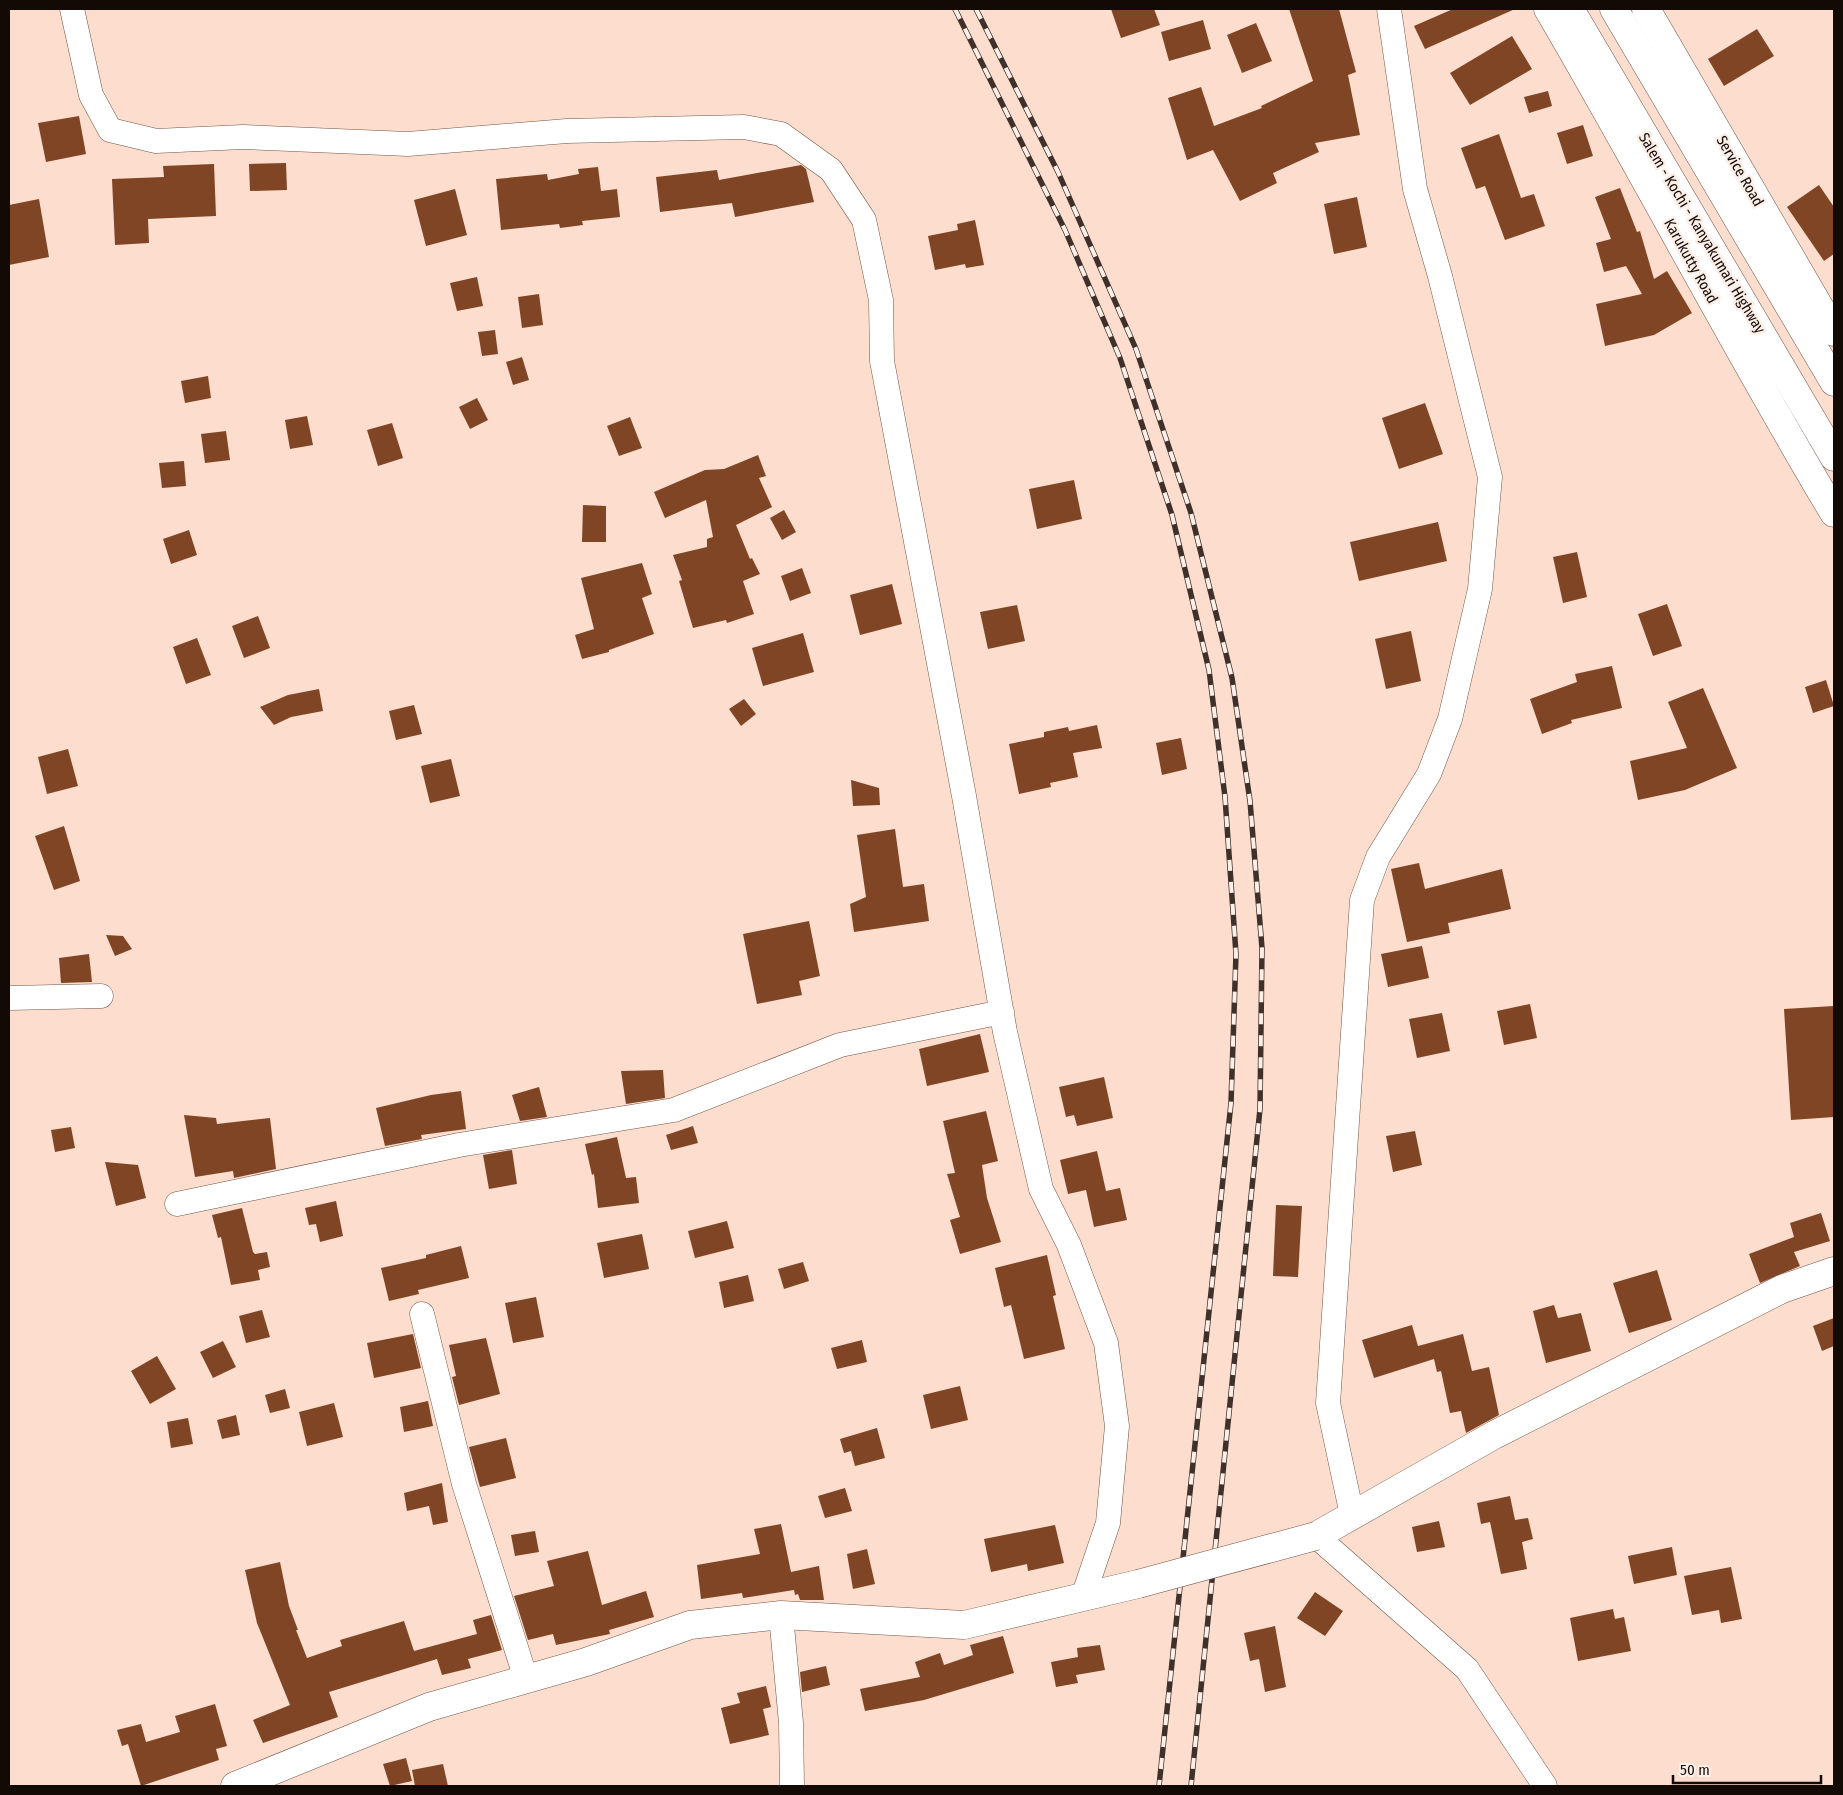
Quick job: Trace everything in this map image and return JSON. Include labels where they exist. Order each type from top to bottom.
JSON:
[{"type":"main road","name":"Karukutty Road","points":[[1548,9],[1620,131],[1768,402],[1834,514]]},
{"type":"main road","name":"Salem - Kochi - Kanyakumari Highway","points":[[1570,9],[1834,457]]},
{"type":"main road","points":[[1614,9],[1834,382]]},
{"type":"main road","name":"Service Road","points":[[1646,9],[1834,332]]},
{"type":"main road","points":[[235,1786],[429,1707],[586,1662],[690,1625],[781,1615],[964,1625],[1138,1584],[1316,1536],[1494,1435],[1782,1289],[1834,1272]]},
{"type":"street","points":[[72,9],[91,95],[110,130],[156,141],[243,138],[408,144],[567,131],[744,126],[781,134],[831,170],[864,220],[881,300],[882,361],[964,796],[1002,1012],[1041,1189],[1069,1246],[1106,1343],[1117,1426],[1108,1523],[1083,1597]]},
{"type":"street","points":[[1352,1515],[1328,1403],[1362,900],[1378,857],[1429,774],[1450,718],[1480,589],[1490,476],[1440,276],[1415,189],[1388,9]]},
{"type":"street","points":[[9,998],[101,996]]},
{"type":"street","points":[[177,1204],[459,1144],[674,1110],[840,1045],[1002,1012]]},
{"type":"street","points":[[422,1314],[464,1484],[526,1679]]},
{"type":"street","points":[[1316,1536],[1468,1669],[1545,1786]]},
{"type":"street","points":[[781,1615],[791,1723],[792,1786]]},
{"type":"building","points":[[1111,9],[1154,9],[1160,25],[1121,38]]},
{"type":"building","points":[[1289,9],[1339,9],[1356,72],[1348,75],[1360,135],[1315,143],[1319,152],[1273,173],[1277,183],[1240,201],[1213,150],[1187,160],[1168,98],[1201,87],[1214,126],[1262,108],[1261,106],[1313,81]]},
{"type":"building","points":[[1453,9],[1515,9],[1425,49],[1414,26]]},
{"type":"building","points":[[1203,20],[1211,49],[1169,61],[1161,32]]},
{"type":"building","points":[[1256,23],[1272,61],[1242,73],[1227,35]]},
{"type":"building","points":[[1757,29],[1774,56],[1724,86],[1708,59]]},
{"type":"building","points":[[1512,36],[1532,69],[1470,105],[1450,73]]},
{"type":"building","points":[[1548,91],[1552,106],[1529,113],[1524,97]]},
{"type":"building","points":[[79,116],[86,154],[46,162],[38,123]]},
{"type":"building","points":[[1583,125],[1593,156],[1567,164],[1557,133]]},
{"type":"building","points":[[1499,134],[1521,198],[1534,194],[1545,226],[1505,240],[1485,186],[1476,189],[1461,148]]},
{"type":"building","points":[[286,163],[287,190],[250,191],[249,164]]},
{"type":"building","points":[[214,164],[216,216],[148,219],[149,243],[115,245],[112,179],[164,177],[163,166]]},
{"type":"building","points":[[801,165],[806,169],[814,202],[735,217],[732,203],[660,212],[656,177],[717,170],[719,180]]},
{"type":"building","points":[[598,167],[601,191],[617,189],[620,217],[582,221],[583,225],[560,228],[559,224],[501,230],[496,179],[547,174],[548,180],[579,174],[578,169]]},
{"type":"building","points":[[1819,185],[1834,207],[1834,254],[1824,261],[1787,207]]},
{"type":"building","points":[[1620,188],[1637,232],[1640,231],[1654,279],[1667,271],[1692,313],[1654,335],[1605,346],[1596,304],[1642,294],[1626,266],[1604,272],[1596,243],[1611,239],[1595,197]]},
{"type":"building","points":[[455,189],[467,235],[426,246],[414,200]]},
{"type":"building","points":[[1357,197],[1367,247],[1334,254],[1324,204]]},
{"type":"building","points":[[39,199],[49,257],[9,265],[9,205]]},
{"type":"building","points":[[975,220],[984,265],[966,268],[965,264],[935,270],[928,236],[958,230],[957,224]]},
{"type":"building","points":[[477,277],[483,306],[457,311],[450,283]]},
{"type":"building","points":[[539,294],[543,325],[522,328],[518,297]]},
{"type":"building","points":[[495,330],[498,354],[482,356],[478,332]]},
{"type":"building","points":[[522,357],[529,380],[513,385],[506,362]]},
{"type":"building","points":[[208,376],[211,398],[185,403],[181,381]]},
{"type":"building","points":[[477,398],[488,420],[470,429],[459,407]]},
{"type":"building","points":[[1425,403],[1443,454],[1399,469],[1382,418]]},
{"type":"building","points":[[307,416],[313,445],[290,449],[285,420]]},
{"type":"building","points":[[630,417],[642,448],[619,456],[607,426]]},
{"type":"building","points":[[392,423],[403,458],[378,466],[367,430]]},
{"type":"building","points":[[226,431],[230,460],[205,463],[201,434]]},
{"type":"building","points":[[758,455],[766,476],[759,478],[772,507],[736,525],[750,559],[752,558],[760,574],[743,581],[754,614],[727,623],[726,620],[693,628],[679,581],[682,580],[673,555],[707,547],[707,539],[713,537],[706,500],[665,518],[654,492],[705,470],[724,469]]},
{"type":"building","points":[[184,461],[186,486],[162,488],[159,463]]},
{"type":"building","points":[[1074,480],[1082,519],[1037,529],[1029,489]]},
{"type":"building","points":[[583,505],[606,506],[606,542],[582,542]]},
{"type":"building","points":[[784,510],[796,532],[782,540],[770,518]]},
{"type":"building","points":[[1438,522],[1447,561],[1359,581],[1350,542]]},
{"type":"building","points":[[189,530],[197,555],[171,564],[163,539]]},
{"type":"building","points":[[1577,552],[1587,597],[1563,603],[1553,557]]},
{"type":"building","points":[[642,563],[652,594],[642,598],[654,634],[609,650],[609,652],[582,659],[575,635],[594,629],[581,578]]},
{"type":"building","points":[[802,568],[811,593],[790,601],[781,576]]},
{"type":"building","points":[[892,584],[902,624],[860,635],[850,595]]},
{"type":"building","points":[[1667,604],[1682,646],[1653,656],[1638,614]]},
{"type":"building","points":[[1017,605],[1025,641],[988,649],[980,612]]},
{"type":"building","points":[[258,616],[270,648],[244,658],[232,626]]},
{"type":"building","points":[[1411,631],[1421,681],[1386,689],[1375,639]]},
{"type":"building","points":[[803,633],[814,672],[763,686],[752,648]]},
{"type":"building","points":[[197,638],[211,675],[186,684],[173,647]]},
{"type":"building","points":[[1612,666],[1622,708],[1571,720],[1572,723],[1542,734],[1530,699],[1577,682],[1575,674]]},
{"type":"building","points":[[1826,680],[1834,706],[1813,713],[1805,687]]},
{"type":"building","points":[[1703,688],[1737,768],[1685,790],[1638,800],[1630,761],[1687,748],[1668,702]]},
{"type":"building","points":[[319,689],[323,711],[291,717],[274,725],[260,707],[288,695]]},
{"type":"building","points":[[744,699],[756,714],[741,726],[729,709]]},
{"type":"building","points":[[414,705],[422,734],[396,740],[389,711]]},
{"type":"building","points":[[1097,725],[1102,748],[1073,753],[1078,777],[1050,783],[1051,787],[1019,794],[1009,744],[1044,737],[1044,732],[1068,727],[1069,731]]},
{"type":"building","points":[[1181,738],[1187,769],[1162,775],[1156,743]]},
{"type":"building","points":[[68,749],[78,786],[47,794],[38,757]]},
{"type":"building","points":[[451,759],[460,796],[430,803],[421,766]]},
{"type":"building","points":[[851,780],[879,788],[880,805],[853,806]]},
{"type":"building","points":[[64,826],[80,881],[54,890],[35,836]]},
{"type":"building","points":[[895,829],[903,887],[924,884],[929,921],[854,932],[850,904],[866,897],[857,835]]},
{"type":"building","points":[[1419,863],[1425,889],[1502,869],[1511,909],[1448,923],[1450,933],[1407,942],[1391,869]]},
{"type":"building","points":[[809,921],[820,976],[799,981],[802,995],[757,1004],[743,934]]},
{"type":"building","points":[[106,935],[123,936],[132,949],[115,956]]},
{"type":"building","points":[[1422,946],[1429,978],[1388,987],[1381,954]]},
{"type":"building","points":[[89,954],[92,982],[61,983],[59,958]]},
{"type":"building","points":[[1530,1004],[1537,1038],[1504,1045],[1497,1011]]},
{"type":"building","points":[[1834,1006],[1834,1117],[1791,1120],[1784,1009]]},
{"type":"building","points":[[1442,1013],[1450,1051],[1417,1058],[1409,1019]]},
{"type":"building","points":[[980,1034],[989,1072],[927,1086],[919,1049]]},
{"type":"building","points":[[663,1070],[665,1098],[626,1104],[621,1071]]},
{"type":"building","points":[[1104,1077],[1113,1118],[1077,1126],[1074,1115],[1066,1117],[1059,1087]]},
{"type":"building","points":[[539,1087],[547,1117],[520,1121],[512,1095]]},
{"type":"building","points":[[461,1091],[466,1129],[421,1135],[422,1139],[385,1146],[376,1108],[431,1095]]},
{"type":"building","points":[[986,1111],[998,1161],[982,1165],[987,1198],[1001,1242],[960,1254],[950,1220],[960,1217],[947,1174],[955,1173],[943,1121]]},
{"type":"building","points":[[184,1115],[216,1118],[217,1124],[270,1118],[276,1169],[234,1178],[233,1171],[195,1177]]},
{"type":"building","points":[[693,1126],[698,1143],[671,1150],[666,1135]]},
{"type":"building","points":[[71,1127],[75,1148],[55,1152],[51,1130]]},
{"type":"building","points":[[1415,1131],[1422,1165],[1393,1172],[1386,1136]]},
{"type":"building","points":[[617,1137],[626,1178],[636,1177],[639,1203],[598,1208],[594,1174],[592,1175],[585,1144]]},
{"type":"building","points":[[512,1150],[517,1184],[489,1189],[483,1155]]},
{"type":"building","points":[[1097,1151],[1106,1191],[1120,1188],[1127,1220],[1094,1227],[1086,1190],[1068,1194],[1060,1160]]},
{"type":"building","points":[[105,1162],[138,1165],[146,1198],[116,1206]]},
{"type":"building","points":[[336,1201],[343,1236],[320,1242],[316,1224],[309,1225],[305,1208]]},
{"type":"building","points":[[1276,1205],[1302,1206],[1298,1277],[1273,1276]]},
{"type":"building","points":[[242,1208],[253,1252],[255,1254],[267,1252],[270,1267],[258,1270],[260,1280],[231,1285],[221,1237],[218,1238],[212,1215]]},
{"type":"building","points":[[1821,1213],[1830,1241],[1794,1252],[1800,1266],[1760,1283],[1749,1254],[1794,1237],[1790,1223]]},
{"type":"building","points":[[727,1221],[734,1248],[695,1258],[688,1231]]},
{"type":"building","points":[[642,1234],[649,1269],[604,1278],[597,1243]]},
{"type":"building","points":[[461,1246],[469,1278],[418,1290],[419,1294],[389,1301],[381,1268],[426,1258],[426,1255]]},
{"type":"building","points":[[1047,1255],[1056,1295],[1053,1296],[1065,1349],[1024,1359],[1011,1305],[1004,1307],[995,1268]]},
{"type":"building","points":[[803,1262],[809,1281],[784,1289],[778,1269]]},
{"type":"building","points":[[1657,1270],[1672,1320],[1629,1333],[1613,1283]]},
{"type":"building","points":[[748,1275],[754,1301],[724,1308],[719,1282]]},
{"type":"building","points":[[536,1297],[544,1337],[513,1343],[505,1303]]},
{"type":"building","points":[[1554,1305],[1558,1318],[1581,1313],[1591,1351],[1546,1363],[1533,1311]]},
{"type":"building","points":[[262,1310],[270,1337],[246,1343],[239,1316]]},
{"type":"building","points":[[1834,1318],[1834,1346],[1822,1351],[1813,1326]]},
{"type":"building","points":[[1412,1325],[1418,1346],[1463,1334],[1472,1371],[1489,1367],[1499,1415],[1466,1433],[1461,1411],[1450,1413],[1441,1371],[1437,1372],[1434,1359],[1374,1378],[1362,1340]]},
{"type":"building","points":[[413,1334],[421,1368],[374,1378],[367,1343]]},
{"type":"building","points":[[486,1338],[500,1394],[459,1405],[452,1377],[456,1376],[449,1345]]},
{"type":"building","points":[[862,1340],[867,1362],[837,1369],[831,1348]]},
{"type":"building","points":[[223,1341],[236,1367],[213,1378],[200,1352]]},
{"type":"building","points":[[157,1356],[176,1389],[150,1404],[131,1371]]},
{"type":"building","points":[[960,1386],[968,1420],[931,1429],[923,1395]]},
{"type":"building","points":[[285,1389],[290,1408],[270,1413],[265,1395]]},
{"type":"building","points":[[428,1401],[433,1426],[404,1432],[400,1407]]},
{"type":"building","points":[[334,1403],[343,1437],[307,1446],[299,1412]]},
{"type":"building","points":[[236,1415],[240,1435],[222,1439],[217,1420]]},
{"type":"building","points":[[188,1418],[193,1444],[171,1448],[167,1422]]},
{"type":"building","points":[[877,1428],[885,1458],[855,1466],[851,1451],[844,1453],[840,1439]]},
{"type":"building","points":[[506,1438],[516,1478],[480,1487],[469,1447]]},
{"type":"building","points":[[442,1483],[448,1522],[433,1525],[429,1506],[407,1511],[404,1493]]},
{"type":"building","points":[[845,1488],[852,1511],[825,1518],[818,1496]]},
{"type":"building","points":[[1510,1496],[1515,1520],[1528,1518],[1533,1539],[1522,1542],[1527,1569],[1501,1574],[1490,1522],[1481,1524],[1477,1503]]},
{"type":"building","points":[[1439,1521],[1445,1547],[1417,1552],[1412,1527]]},
{"type":"building","points":[[781,1524],[791,1572],[819,1566],[824,1600],[800,1600],[798,1594],[795,1595],[794,1590],[743,1598],[742,1593],[701,1599],[697,1565],[760,1554],[754,1529]]},
{"type":"building","points":[[1055,1525],[1064,1563],[1028,1571],[1027,1564],[991,1572],[984,1539]]},
{"type":"building","points":[[535,1531],[539,1552],[515,1556],[511,1535]]},
{"type":"building","points":[[1672,1547],[1677,1575],[1634,1584],[1628,1556]]},
{"type":"building","points":[[867,1549],[875,1584],[853,1589],[847,1554]]},
{"type":"building","points":[[588,1551],[602,1605],[646,1591],[654,1617],[609,1630],[610,1634],[556,1645],[553,1634],[528,1640],[514,1596],[554,1586],[547,1561]]},
{"type":"building","points":[[280,1562],[289,1606],[307,1658],[342,1646],[340,1640],[404,1621],[414,1651],[477,1634],[473,1620],[491,1615],[502,1650],[468,1659],[471,1668],[442,1675],[437,1659],[329,1692],[338,1717],[263,1743],[253,1720],[290,1705],[257,1623],[245,1570]]},
{"type":"building","points":[[1731,1567],[1742,1619],[1721,1623],[1719,1610],[1692,1615],[1684,1576]]},
{"type":"building","points":[[1315,1592],[1343,1611],[1325,1636],[1297,1618]]},
{"type":"building","points":[[1613,1609],[1615,1619],[1624,1617],[1631,1651],[1578,1661],[1570,1618]]},
{"type":"building","points":[[1275,1626],[1286,1687],[1265,1692],[1259,1659],[1250,1661],[1244,1633]]},
{"type":"building","points":[[1003,1636],[1014,1673],[924,1700],[865,1711],[860,1689],[920,1677],[915,1662],[940,1653],[944,1665],[973,1655],[970,1645]]},
{"type":"building","points":[[1100,1645],[1105,1670],[1076,1675],[1078,1683],[1056,1687],[1051,1662],[1078,1657],[1077,1648]]},
{"type":"building","points":[[826,1666],[830,1685],[802,1692],[800,1672]]},
{"type":"building","points":[[766,1686],[771,1707],[763,1709],[769,1735],[730,1744],[721,1708],[740,1703],[737,1693]]},
{"type":"building","points":[[215,1704],[227,1746],[216,1749],[219,1760],[141,1786],[128,1744],[122,1746],[117,1730],[141,1724],[146,1742],[180,1732],[175,1716]]},
{"type":"building","points":[[406,1758],[412,1781],[390,1786],[383,1764]]},
{"type":"building","points":[[443,1764],[448,1786],[415,1786],[412,1770]]},
{"type":"railway","points":[[955,9],[1065,230],[1120,358],[1172,515],[1209,670],[1225,797],[1236,954],[1231,1103],[1159,1786]]},
{"type":"railway","points":[[976,9],[1058,172],[1136,349],[1191,513],[1232,678],[1250,801],[1262,948],[1260,1109],[1191,1786]]}]
